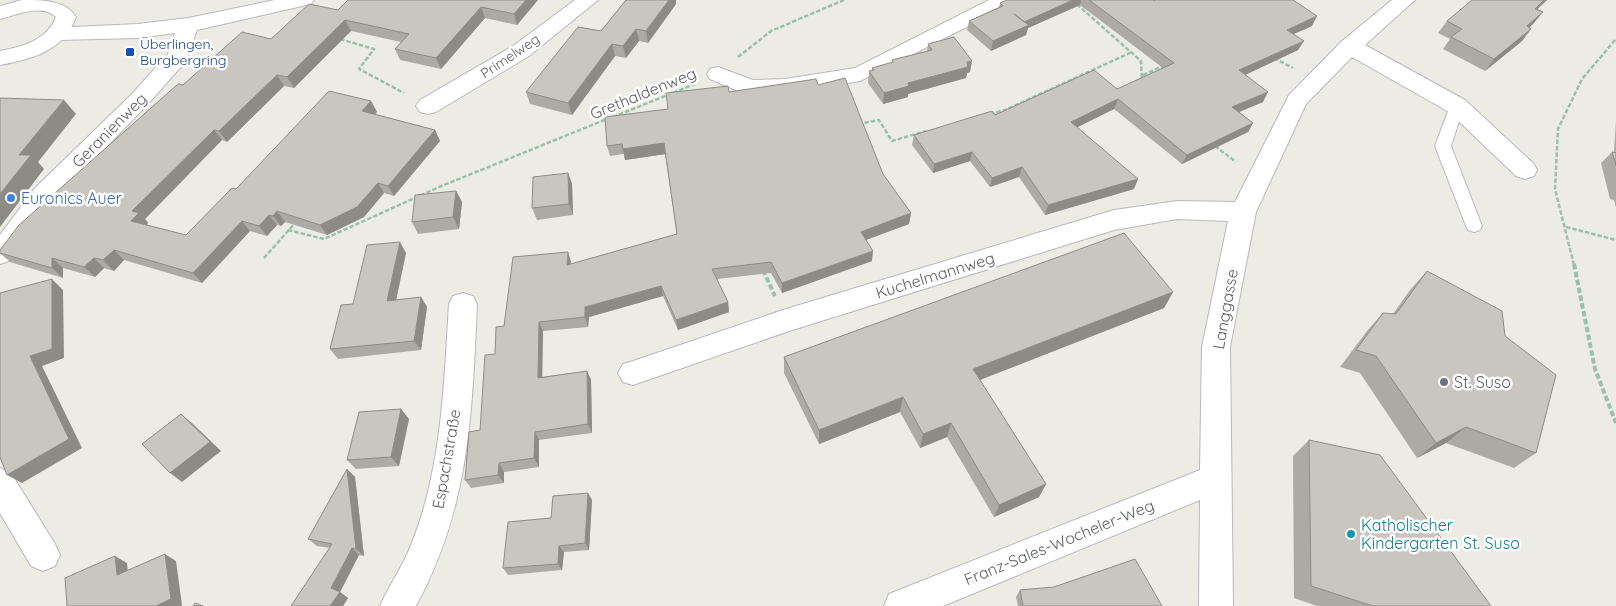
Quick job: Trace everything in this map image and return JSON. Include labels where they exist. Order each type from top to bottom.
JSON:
[{"type":"street","points":[[0,58],[33,50],[59,33],[138,31],[188,24],[304,0]]},
{"type":"street","name":"Primelweg","points":[[428,106],[521,51],[588,0]]},
{"type":"street","points":[[718,74],[750,88],[785,86],[860,74],[1005,0]]},
{"type":"street","name":"Langgasse","points":[[1216,606],[1216,347],[1243,212],[1257,179],[1297,100],[1350,46],[1404,0]]},
{"type":"street","points":[[0,13],[29,2],[46,4],[63,11],[66,17],[59,33]]},
{"type":"street","name":"Geranienweg","points":[[0,254],[44,195],[140,99],[178,56],[188,24]]},
{"type":"street","points":[[1350,46],[1457,106],[1525,170]]},
{"type":"street","name":"Kuchelmannweg","points":[[633,373],[786,320],[1114,220],[1177,210],[1243,212]]},
{"type":"street","name":"Espachstraße","points":[[397,606],[427,549],[446,479],[456,421],[463,304]]},
{"type":"street","name":"Franz-Sales-Wocheler-Weg","points":[[901,606],[1217,478]]},
{"type":"street","points":[[0,483],[43,555]]},
{"type":"lane","points":[[1457,106],[1443,146],[1474,226]]},
{"type":"path","name":"Grethaldenweg","points":[[288,230],[324,240],[439,187],[718,74],[771,31],[802,16],[844,0]]},
{"type":"path","points":[[1072,0],[1141,62],[1143,75],[1141,87]]},
{"type":"path","points":[[338,39],[374,49],[359,69],[428,106]]},
{"type":"path","points":[[1616,39],[1582,79],[1558,129],[1556,189],[1566,227],[1595,369],[1616,423]]},
{"type":"path","points":[[987,115],[1005,110],[1132,52]]},
{"type":"path","points":[[1267,53],[1315,81]]},
{"type":"path","points":[[1143,75],[1168,64]]},
{"type":"path","points":[[851,125],[879,120],[892,140],[930,130]]},
{"type":"path","points":[[1211,142],[1257,179]]},
{"type":"path","points":[[264,258],[302,216]]},
{"type":"path","points":[[1566,227],[1616,240]]},
{"type":"path","points":[[759,261],[786,320]]},
{"type":"building","points":[[348,0],[526,0],[514,14],[481,7],[436,58],[395,49],[409,34],[345,20],[287,77],[277,75],[219,131],[214,130],[132,211],[139,213],[131,221],[186,235],[232,188],[236,189],[329,91],[371,101],[362,111],[435,130],[388,186],[378,183],[357,207],[320,225],[277,211],[273,216],[269,215],[259,226],[242,221],[193,273],[114,250],[103,260],[94,258],[84,267],[52,258],[52,268],[0,253],[0,250],[19,225],[178,84],[183,85],[242,32],[271,39],[309,4],[338,10]]},
{"type":"building","points":[[626,0],[669,0],[646,31],[636,29],[623,46],[612,44],[568,103],[526,92],[578,27],[601,31]]},
{"type":"building","points":[[1007,0],[1073,0],[1025,22],[1029,25],[993,41],[969,21],[1003,6],[1000,3]]},
{"type":"building","points":[[1089,0],[1293,0],[1317,16],[1287,30],[1304,41],[1239,70],[1268,92],[1232,107],[1253,123],[1187,155],[1118,99],[1071,122],[1138,179],[1048,205],[1022,167],[992,178],[972,152],[934,164],[914,135],[992,111],[995,115],[1094,70],[1117,89],[1174,63]]},
{"type":"building","points":[[1472,0],[1544,0],[1535,9],[1543,12],[1527,26],[1531,29],[1494,59],[1451,37],[1462,29],[1447,21]]},
{"type":"building","points":[[954,37],[972,61],[967,62],[968,67],[908,83],[909,86],[884,93],[869,71],[874,70],[872,68],[893,62],[892,60],[932,50],[928,44]]},
{"type":"building","points":[[845,78],[883,174],[911,213],[861,232],[873,251],[782,283],[771,262],[712,269],[728,302],[676,320],[661,286],[585,307],[585,317],[539,322],[538,378],[587,371],[588,424],[535,432],[534,458],[499,463],[498,475],[465,480],[469,432],[480,430],[485,355],[495,354],[496,327],[504,326],[513,257],[568,252],[567,265],[677,234],[664,143],[623,149],[622,144],[607,146],[605,117],[668,109],[666,93],[728,86],[729,92],[816,79],[818,85]]},
{"type":"building","points":[[0,98],[64,100],[19,155],[31,155],[0,194]]},
{"type":"building","points":[[1612,152],[1616,153],[1616,165]]},
{"type":"building","points":[[568,173],[569,204],[532,208],[533,177]]},
{"type":"building","points":[[456,191],[453,217],[412,222],[415,195]]},
{"type":"building","points":[[1124,233],[1173,292],[973,369],[1046,484],[999,505],[951,423],[923,434],[903,397],[819,430],[784,357]]},
{"type":"building","points":[[400,242],[387,301],[421,297],[414,341],[330,349],[341,305],[353,304],[367,245]]},
{"type":"building","name":"St. Suso","points":[[1427,271],[1502,311],[1505,336],[1556,375],[1536,453],[1466,427],[1436,443],[1376,356],[1356,350],[1383,313],[1396,314]]},
{"type":"building","points":[[52,279],[52,349],[30,356],[69,439],[7,475],[0,457],[0,293]]},
{"type":"building","points":[[401,409],[391,457],[347,460],[359,412]]},
{"type":"building","points":[[181,414],[210,442],[170,473],[142,444]]},
{"type":"building","name":"Katholischer Kindergarten St. Suso","points":[[1309,440],[1380,455],[1491,606],[1373,606],[1311,586]]},
{"type":"building","points":[[347,469],[356,549],[352,548],[331,588],[340,592],[330,606],[291,606],[332,544],[308,539]]},
{"type":"building","points":[[588,493],[585,543],[559,546],[558,564],[503,568],[508,522],[551,518],[553,496]]},
{"type":"building","points":[[165,554],[171,599],[156,606],[67,606],[65,578],[115,556],[117,575]]},
{"type":"building","points":[[1135,559],[1162,606],[1023,606],[1020,590],[1054,587]]},
{"type":"place","name":"Überlingen, Burgbergring","points":[[130,52]]},
{"type":"place","name":"Euronics Auer","points":[[11,198]]},
{"type":"place","name":"St. Suso","points":[[1444,382]]},
{"type":"place","name":"Katholischer Kindergarten St. Suso","points":[[1351,534]]}]
